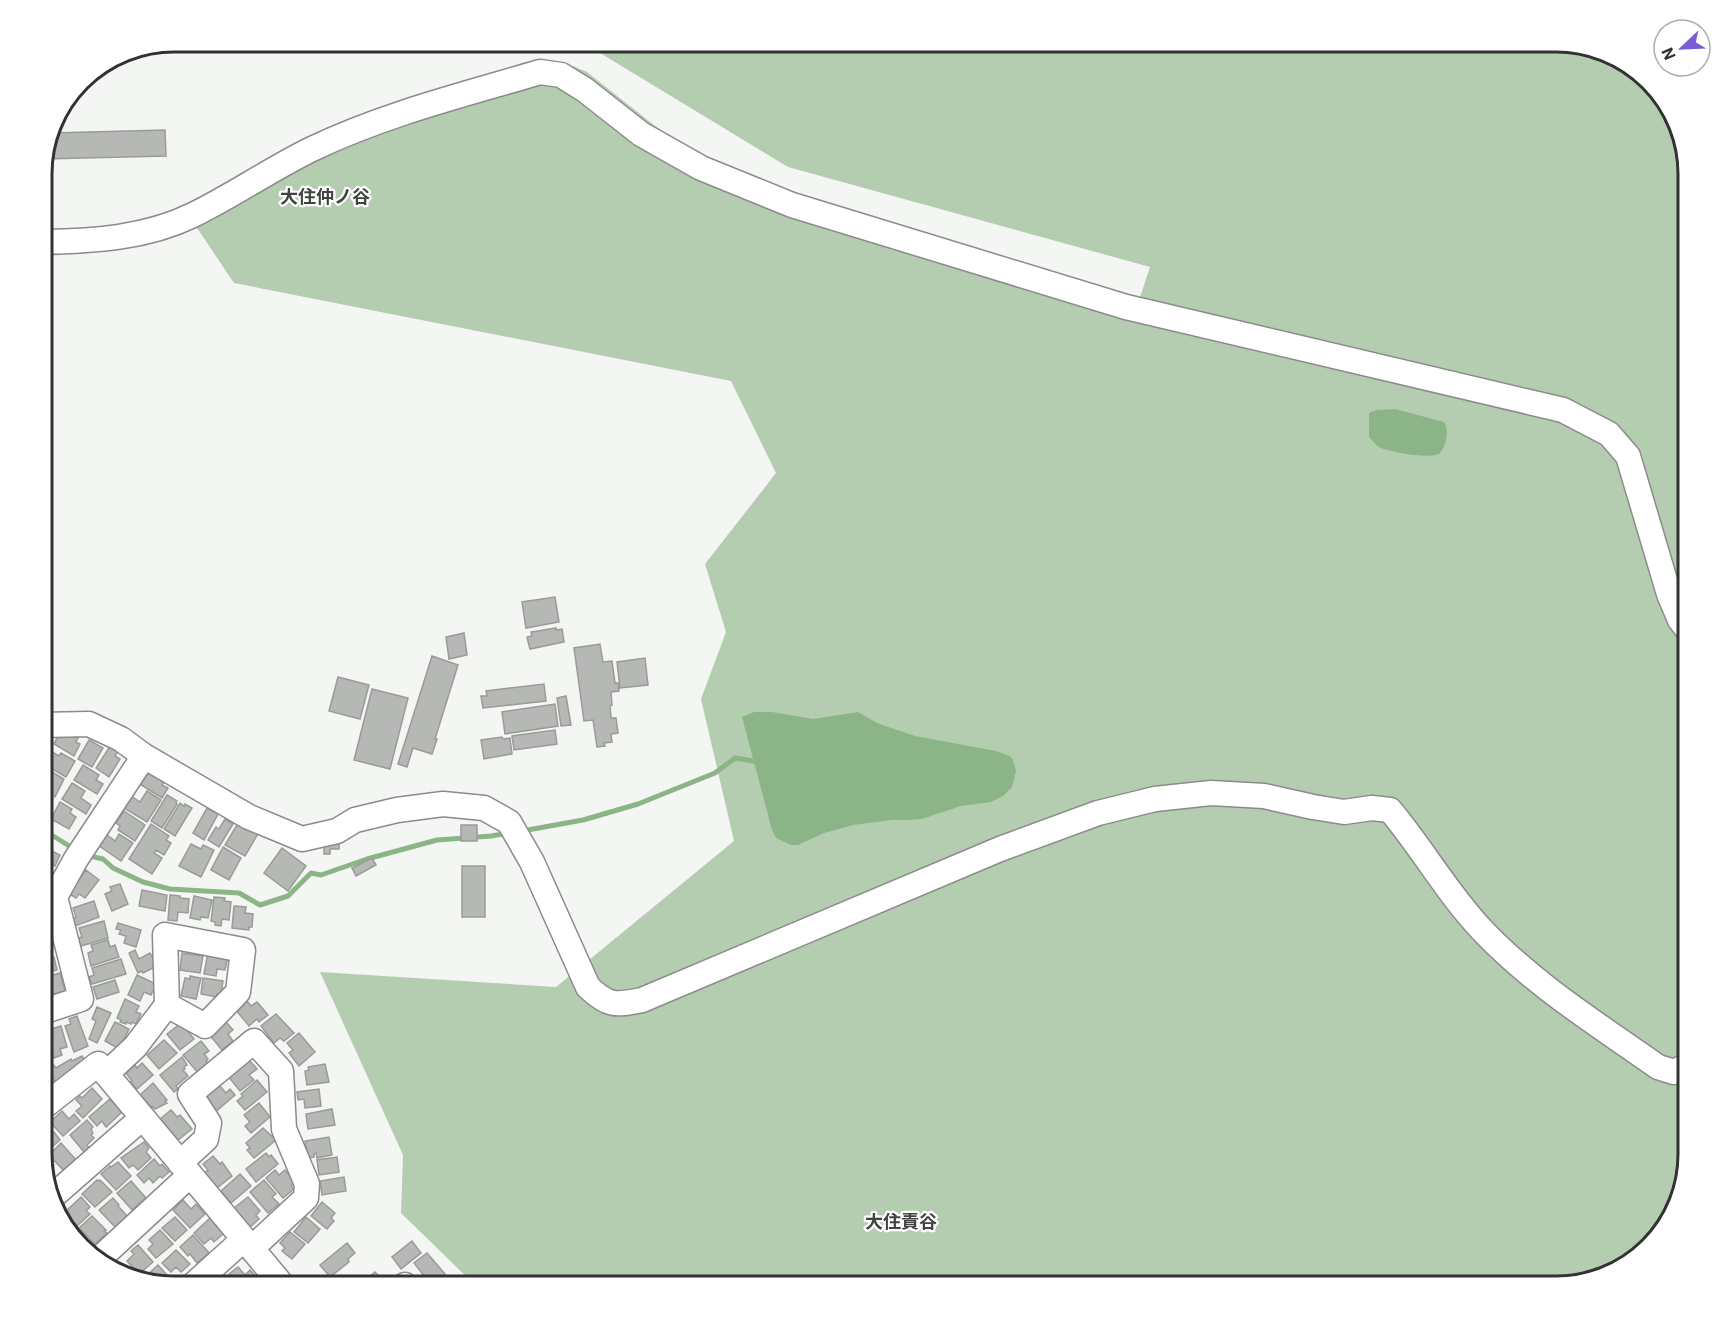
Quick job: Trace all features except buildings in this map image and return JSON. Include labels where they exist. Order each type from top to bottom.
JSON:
[{"type":"street","points":[[53,242],[96,241],[144,232],[192,216],[312,149],[386,118],[540,72],[561,75],[585,90],[641,134],[691,162],[792,205],[1126,307],[1563,410],[1609,434],[1628,456],[1669,594],[1678,615]]},
{"type":"street","points":[[53,729],[89,724],[121,739],[144,756],[249,817],[302,839],[337,831],[355,820],[397,810],[443,804],[484,808],[509,822],[532,862],[588,987],[601,999],[618,1005],[642,1000],[1000,849],[1098,813],[1155,799],[1211,793],[1254,795],[1344,812],[1372,808],[1390,810],[1481,929],[1533,978],[1658,1067],[1674,1072],[1678,1070]]},
{"type":"street","points":[[53,1008],[81,999],[55,897],[82,850],[144,756]]},
{"type":"street","points":[[106,1074],[135,1047],[167,1005]]},
{"type":"street","points":[[104,1253],[185,1169],[206,1139],[208,1123],[190,1094],[254,1041],[281,1071],[284,1129],[307,1184],[306,1198],[205,1276]]},
{"type":"street","points":[[53,1099],[98,1064],[275,1276]]},
{"type":"street","points":[[59,1191],[142,1118]]},
{"type":"shaded area","points":[[598,52],[1555,52],[1579,55],[1609,65],[1630,78],[1652,100],[1671,135],[1678,175],[1678,1153],[1675,1177],[1668,1200],[1652,1228],[1636,1245],[1602,1266],[1555,1276],[466,1276],[401,1213],[403,1155],[320,972],[556,987],[734,841],[701,699],[726,632],[705,564],[776,473],[731,381],[234,283],[191,219],[405,114],[545,65],[573,66],[587,72],[664,133],[709,164],[758,187],[1133,297],[1140,297],[1150,267],[788,167]]},
{"type":"shaded area","points":[[1395,409],[1444,422],[1447,428],[1446,437],[1440,453],[1428,456],[1401,453],[1379,447],[1369,437],[1369,413]]},
{"type":"shaded area","points":[[754,712],[772,712],[813,719],[858,712],[877,723],[915,736],[996,751],[1010,756],[1013,760],[1016,771],[1012,787],[1003,796],[991,802],[961,806],[922,819],[853,825],[824,833],[798,845],[791,845],[776,838],[772,830],[742,717]]},
{"type":"waterway","points":[[522,831],[583,820],[638,804],[715,773],[735,758],[759,762]]},
{"type":"waterway","points":[[85,855],[103,859],[113,868],[143,882],[170,889],[239,893],[260,905],[288,896],[311,873],[321,875],[367,859],[437,840],[509,833]]},
{"type":"waterway","points":[[53,836],[74,849]]},
{"type":"district","name":"大住仲ノ谷","points":[[325,197]]},
{"type":"district","name":"大住責谷","points":[[901,1222]]}]
